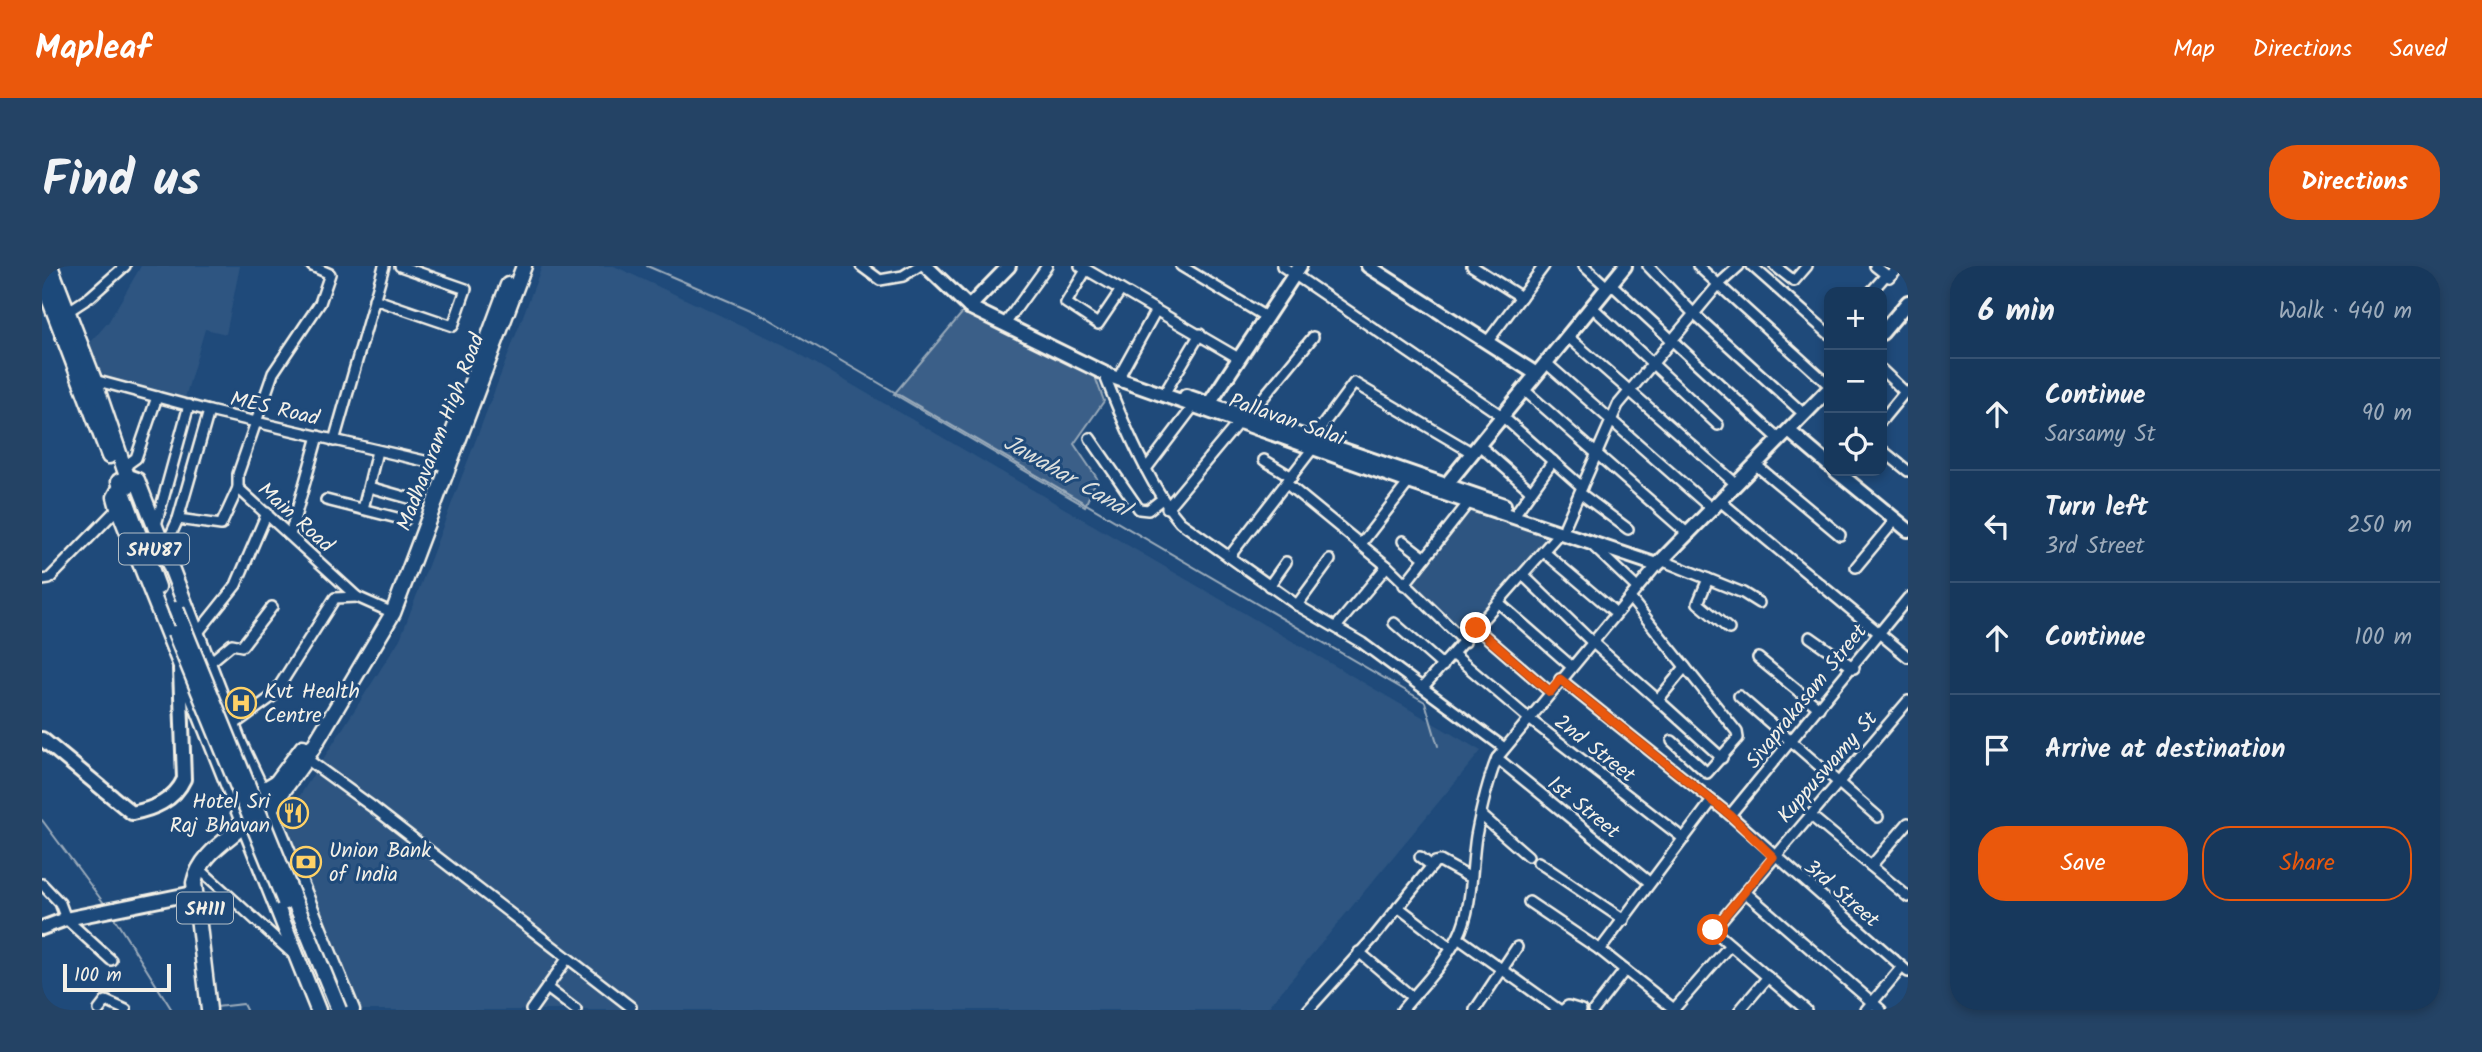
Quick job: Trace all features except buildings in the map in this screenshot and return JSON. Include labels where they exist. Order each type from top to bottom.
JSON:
[{"type":"main road","name":"SHU87","points":[[50,266],[94,380],[123,477]]},
{"type":"main road","points":[[445,466],[515,266]]},
{"type":"main road","name":"Madhavaram High Road","points":[[302,757],[390,612],[524,266]]},
{"type":"main road","name":"SHU87","points":[[42,281],[123,477],[172,610],[339,1010]]},
{"type":"main road","points":[[317,1010],[213,754],[118,509],[115,497],[123,477],[137,480],[232,726],[270,809],[352,1010]]},
{"type":"main road","name":"SHU87","points":[[172,610],[188,669],[330,1010]]},
{"type":"main road","points":[[213,754],[239,743]]},
{"type":"main road","points":[[262,792],[277,782],[302,757]]},
{"type":"main road","points":[[270,809],[302,757]]},
{"type":"main road","name":"SH111","points":[[212,1006],[202,891],[204,873],[245,829]]},
{"type":"main road","name":"SH111","points":[[212,1006],[194,893],[198,867],[245,829]]},
{"type":"main road","points":[[260,869],[289,856]]},
{"type":"street","points":[[67,312],[90,297],[125,266]]},
{"type":"street","name":"Main Road","points":[[312,266],[330,274],[320,303],[278,360],[238,474],[238,488],[357,597],[390,612]]},
{"type":"street","points":[[334,441],[384,266]]},
{"type":"street","points":[[374,299],[453,326],[466,289],[400,266]]},
{"type":"street","points":[[860,266],[880,280],[903,276],[919,266]]},
{"type":"street","name":"Pallavan Salai","points":[[926,266],[968,307],[1103,371],[1193,407],[1313,443],[1409,482],[1563,529],[1588,541],[1659,563]]},
{"type":"street","points":[[968,307],[1008,266]]},
{"type":"street","points":[[1005,324],[1047,266]]},
{"type":"street","points":[[1181,266],[1266,317]]},
{"type":"street","points":[[1282,266],[1297,270],[1502,416],[1581,490],[1628,529]]},
{"type":"street","points":[[1368,266],[1535,373]]},
{"type":"street","points":[[1472,266],[1521,297]]},
{"type":"street","points":[[1488,341],[1544,266]]},
{"type":"street","points":[[1584,266],[1785,435],[1824,462]]},
{"type":"street","points":[[1446,485],[1625,266]]},
{"type":"street","points":[[1648,266],[1694,314],[1805,415]]},
{"type":"street","points":[[1698,266],[1824,382]]},
{"type":"street","points":[[1423,687],[1563,529],[1612,419],[1630,388],[1718,285],[1739,266]]},
{"type":"street","points":[[1752,266],[1824,330]]},
{"type":"street","points":[[1774,266],[1794,281],[1807,266]]},
{"type":"street","points":[[1875,266],[1891,277],[1900,266]]},
{"type":"street","points":[[1121,290],[1098,324],[1066,303],[1083,268],[1200,334],[1240,359]]},
{"type":"street","points":[[1209,404],[1297,270]]},
{"type":"street","points":[[1875,287],[1886,275]]},
{"type":"street","points":[[1887,327],[1908,302]]},
{"type":"street","points":[[1591,306],[1718,425]]},
{"type":"street","points":[[1121,373],[1156,310]]},
{"type":"street","points":[[1167,389],[1200,334]]},
{"type":"street","points":[[1567,336],[1630,388],[1736,484]]},
{"type":"street","points":[[1090,438],[1139,509],[1148,510],[1165,504],[1243,420],[1313,337]]},
{"type":"street","points":[[1545,362],[1716,505],[1908,657]]},
{"type":"street","points":[[1103,371],[1121,373],[1167,389],[1243,420]]},
{"type":"street","points":[[1103,371],[1146,469],[1165,504],[1188,529],[1269,586],[1336,627],[1423,687],[1503,747]]},
{"type":"street","points":[[1887,374],[1907,392],[1887,414]]},
{"type":"street","name":"MES Road","points":[[94,380],[209,411],[445,466]]},
{"type":"street","points":[[1229,558],[1289,481],[1354,383],[1474,448],[1531,491]]},
{"type":"street","points":[[1523,390],[1688,534]]},
{"type":"street","points":[[1402,1010],[1439,967],[1458,938],[1465,916],[1481,815],[1497,758],[1503,747],[1659,563],[1824,393]]},
{"type":"street","points":[[123,477],[136,458],[157,397]]},
{"type":"street","points":[[156,525],[189,405]]},
{"type":"street","points":[[1146,469],[1193,407]]},
{"type":"street","points":[[164,550],[178,519],[209,411]]},
{"type":"street","points":[[290,535],[318,436]]},
{"type":"street","points":[[1313,443],[1518,510],[1563,529],[1708,579],[1759,603]]},
{"type":"street","points":[[363,509],[377,452]]},
{"type":"street","points":[[1887,454],[1908,471]]},
{"type":"street","points":[[1265,460],[1387,566],[1404,586],[1465,642]]},
{"type":"street","points":[[1518,510],[1553,461]]},
{"type":"street","points":[[1756,465],[1840,535]]},
{"type":"street","points":[[1842,476],[1908,530]]},
{"type":"street","points":[[1361,544],[1409,482]]},
{"type":"street","points":[[369,487],[412,499]]},
{"type":"street","points":[[178,519],[220,525],[238,488]]},
{"type":"street","points":[[326,500],[405,520]]},
{"type":"street","points":[[1404,586],[1469,502]]},
{"type":"street","points":[[42,580],[48,579],[118,509]]},
{"type":"street","points":[[197,635],[236,585],[267,513]]},
{"type":"street","points":[[1856,567],[1896,519]]},
{"type":"street","points":[[1403,541],[1425,558]]},
{"type":"street","points":[[1588,541],[1637,588]]},
{"type":"street","points":[[1544,551],[1616,613]]},
{"type":"street","points":[[1297,604],[1330,560]]},
{"type":"street","points":[[1269,586],[1286,562]]},
{"type":"street","points":[[1336,627],[1387,566]]},
{"type":"street","points":[[1524,576],[1592,642],[1722,758]]},
{"type":"street","points":[[1708,579],[1698,603],[1729,629]]},
{"type":"street","points":[[232,726],[273,696],[335,598],[357,597]]},
{"type":"street","points":[[1630,598],[1737,732],[1736,742],[1709,773],[1704,772],[1672,741]]},
{"type":"street","name":"Sivaprakasam Street","points":[[1730,815],[1854,668],[1908,598]]},
{"type":"street","points":[[1499,603],[1571,666]]},
{"type":"street","points":[[208,664],[232,644],[242,646],[272,607]]},
{"type":"street","points":[[1394,623],[1443,666]]},
{"type":"street","points":[[1476,628],[1550,692]]},
{"type":"street","points":[[1810,637],[1854,668]]},
{"type":"street","name":"2nd Street","points":[[1454,655],[1528,718],[1684,839]]},
{"type":"street","points":[[1758,658],[1819,708]]},
{"type":"street","points":[[1658,700],[1685,667]]},
{"type":"street","points":[[42,739],[132,813],[162,803],[179,789],[184,779],[180,669]]},
{"type":"street","name":"3rd Street","points":[[1560,679],[1711,803],[1730,815],[1773,857],[1905,970]]},
{"type":"street","points":[[1739,696],[1878,817]]},
{"type":"street","name":"Kuppuswamy St","points":[[1730,945],[1713,930],[1908,701]]},
{"type":"street","points":[[302,757],[374,808],[631,1007]]},
{"type":"street","name":"1st Street","points":[[1497,758],[1649,883]]},
{"type":"street","points":[[1600,950],[1711,803]]},
{"type":"street","points":[[1481,815],[1528,856]]},
{"type":"street","points":[[1810,815],[1908,897]]},
{"type":"street","points":[[1871,866],[1908,822]]},
{"type":"street","points":[[1420,857],[1432,866]]},
{"type":"street","points":[[1308,1010],[1432,866],[1440,860],[1471,878]]},
{"type":"street","points":[[1538,862],[1624,920]]},
{"type":"street","points":[[204,873],[297,957]]},
{"type":"street","points":[[42,884],[60,903],[66,919],[111,960]]},
{"type":"street","points":[[1745,892],[1869,1006],[1881,1010]]},
{"type":"street","points":[[42,928],[66,919],[97,915],[194,893]]},
{"type":"street","points":[[1529,902],[1600,950],[1674,1009],[1730,945],[1805,1010]]},
{"type":"street","points":[[1398,907],[1450,947]]},
{"type":"street","points":[[1458,938],[1563,1009],[1581,1010]]},
{"type":"street","points":[[1475,1010],[1517,947]]},
{"type":"street","points":[[1359,952],[1412,997]]},
{"type":"street","points":[[531,1010],[567,959]]},
{"type":"street","points":[[1594,1010],[1625,970]]},
{"type":"street","points":[[1869,1006],[1905,970]]},
{"type":"street","points":[[1740,1010],[1768,977]]},
{"type":"street","points":[[547,988],[576,1010]]},
{"type":"street","points":[[99,1010],[106,1001],[126,1010]]},
{"type":"shaded area","points":[[141,266],[240,266],[226,334],[205,329],[185,398],[98,378],[85,349],[109,321]]},
{"type":"shaded area","points":[[542,266],[614,266],[784,345],[1481,751],[1266,1010],[350,1010],[281,825],[400,639]]},
{"type":"shaded area","points":[[963,312],[1094,374],[1104,401],[1074,444],[1097,478],[1085,506],[894,394]]},
{"type":"shaded area","points":[[1469,505],[1557,532],[1464,639],[1403,586]]},
{"type":"waterway","name":"Jawahar Canal","points":[[647,266],[766,317],[1425,702],[1438,746]]},
{"type":"waterway","points":[[42,820],[106,906]]},
{"type":"waterway","points":[[113,916],[172,1010]]},
{"type":"waterway","points":[[216,1007],[243,1004],[246,1010]]},
{"type":"place","name":"Kvt Health Centre","points":[[241,703]]},
{"type":"place","name":"Hotel Sri Raj Bhavan","points":[[293,813]]},
{"type":"place","name":"Union Bank of India","points":[[306,862]]},
{"type":"route","points":[[1476,628],[1550,692],[1560,679],[1711,803],[1730,815],[1773,857],[1713,930]]}]
